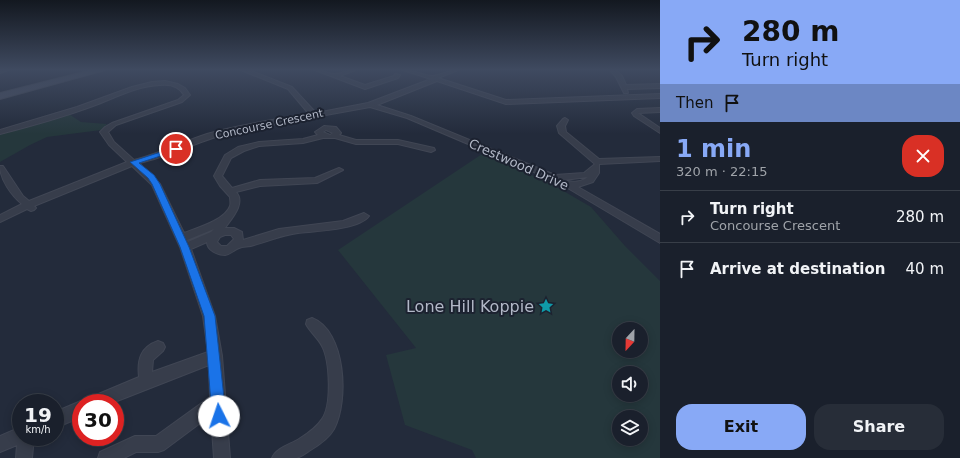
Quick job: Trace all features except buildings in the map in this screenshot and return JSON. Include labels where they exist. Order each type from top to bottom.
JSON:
[{"type":"main road","points":[[2,95],[16,91]]},
{"type":"street","points":[[0,132],[132,91]]},
{"type":"street","points":[[184,91],[187,95],[180,101],[120,121],[106,128],[104,130],[104,135],[151,177],[156,184],[183,243],[209,316],[215,356],[222,458]]},
{"type":"street","points":[[293,91],[313,114]]},
{"type":"street","points":[[370,105],[404,91]]},
{"type":"street","points":[[473,91],[506,102],[660,96]]},
{"type":"street","points":[[625,91],[628,98]]},
{"type":"street","name":"Concourse Crescent","points":[[0,219],[148,159],[226,131],[313,114],[370,105]]},
{"type":"street","name":"Crestwood Drive","points":[[370,105],[409,117],[554,178],[660,239]]},
{"type":"street","points":[[660,110],[637,111],[635,113],[660,131]]},
{"type":"street","points":[[565,120],[561,126],[563,133],[596,164]]},
{"type":"street","points":[[323,136],[319,132],[328,125],[336,130],[337,133],[335,136]]},
{"type":"street","points":[[364,216],[346,224],[291,231],[238,244],[228,250],[218,250],[212,245],[215,235],[236,202],[235,196],[223,184],[218,176],[225,161],[234,152],[253,145],[303,141],[323,136],[335,136],[356,142],[398,142],[431,150]]},
{"type":"street","points":[[554,178],[586,175],[596,164],[660,159]]},
{"type":"street","points":[[569,186],[591,181],[596,164]]},
{"type":"street","points":[[0,168],[20,198],[30,207]]},
{"type":"street","points":[[231,191],[268,182],[317,180],[339,170]]},
{"type":"street","name":"Concourse Crescent","points":[[0,224],[30,207]]},
{"type":"street","points":[[183,243],[226,218]]},
{"type":"street","points":[[183,243],[215,235],[224,231],[233,232],[239,236],[240,239],[238,244]]},
{"type":"street","points":[[280,458],[318,435],[327,425],[333,410],[335,377],[333,359],[326,341],[312,324]]},
{"type":"street","points":[[146,381],[146,356],[158,347]]},
{"type":"street","points":[[115,394],[146,381],[215,356]]},
{"type":"street","points":[[106,458],[135,444],[158,444],[218,401]]},
{"type":"street","points":[[0,444],[12,439]]},
{"type":"street","points":[[24,458],[25,446]]},
{"type":"shaded area","points":[[69,114],[81,122],[107,124],[101,130],[47,137],[0,162],[0,134]]},
{"type":"shaded area","points":[[482,154],[548,182],[591,207],[625,246],[660,281],[660,458],[476,458],[472,450],[405,425],[386,355],[416,348],[338,250]]},
{"type":"place","name":"Lone Hill Koppie","points":[[546,306]]},
{"type":"route","points":[[176,149],[148,159],[134,162],[151,177],[156,184],[185,247],[203,297],[209,316],[215,356],[219,416]]}]
